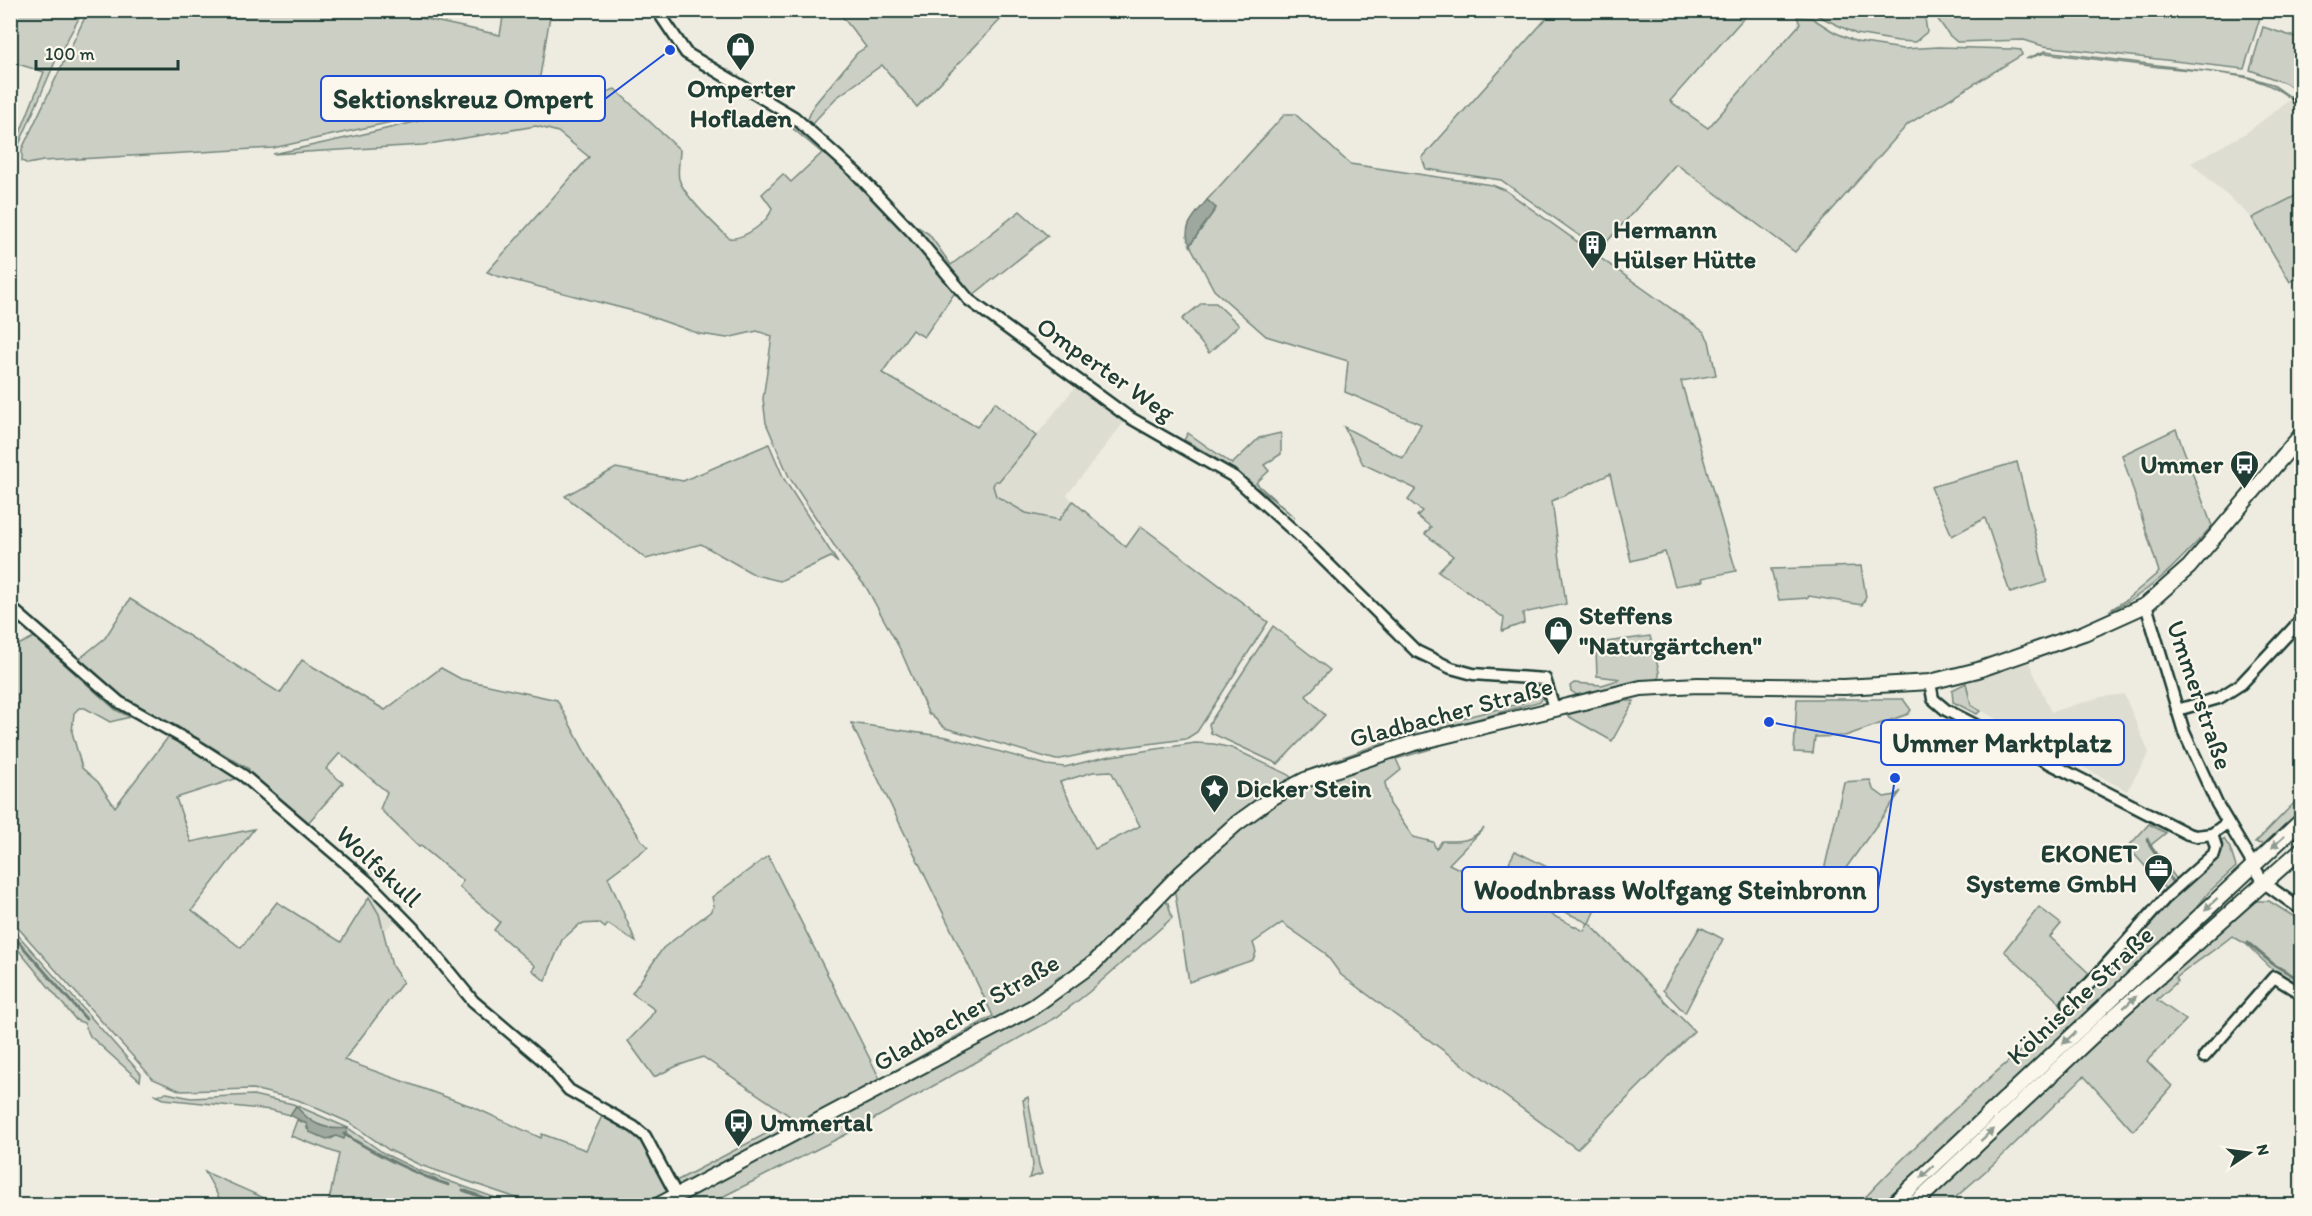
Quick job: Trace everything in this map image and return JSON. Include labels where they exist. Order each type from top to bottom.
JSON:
[{"type":"main road","name":"Gladbacher Straße","points":[[657,1206],[1033,1008],[1094,963],[1181,873],[1236,824],[1274,797],[1305,780],[1411,744],[1641,688],[1666,686],[1844,687],[1930,682],[1978,670],[2084,633],[2146,605],[2189,567],[2301,434]]},
{"type":"main road","name":"Kölnische Straße","points":[[1892,1206],[2301,819]]},
{"type":"main road","name":"Kölnische Straße","points":[[1912,1206],[2102,1027],[2301,849]]},
{"type":"street","name":"Omperter Weg","points":[[657,10],[686,53],[794,117],[856,173],[913,233],[969,300],[1127,416],[1234,477],[1303,539],[1416,651],[1451,668],[1473,674],[1545,679],[1554,708]]},
{"type":"street","name":"Ummerstraße","points":[[2146,605],[2177,710],[2199,767],[2227,823],[2264,883],[2301,910]]},
{"type":"street","name":"Wolfskull","points":[[10,607],[119,702],[194,744],[244,776],[368,882],[414,929],[473,1001],[545,1062],[569,1090],[634,1127],[645,1136],[677,1196]]},
{"type":"street","points":[[2177,710],[2219,698],[2241,684],[2301,619]]},
{"type":"street","points":[[1930,682],[1933,699],[1946,710],[2157,819],[2196,837],[2212,834],[2227,823]]},
{"type":"street","points":[[2067,1005],[2090,983],[2168,895],[2214,854],[2216,847],[2212,834]]},
{"type":"street","points":[[2204,1058],[2274,977],[2301,994]]},
{"type":"shaded area","points":[[1912,10],[1912,13],[1924,11],[1927,32],[1915,42],[1856,34],[1808,11]]},
{"type":"shaded area","points":[[10,11],[83,11],[55,62],[11,163],[11,156],[44,72],[11,62]]},
{"type":"shaded area","points":[[88,11],[388,11],[500,35],[504,11],[550,16],[539,82],[498,87],[477,97],[410,118],[273,148],[43,161],[28,164],[22,161],[22,149]]},
{"type":"shaded area","points":[[838,11],[993,11],[1001,19],[917,107],[882,65],[836,98],[811,125],[807,121],[814,105],[857,53],[866,47]]},
{"type":"shaded area","points":[[1553,11],[1750,11],[1670,101],[1708,128],[1800,24],[1797,17],[1812,18],[1834,32],[1857,42],[1903,49],[1939,47],[2011,49],[2021,50],[2022,55],[1908,124],[1795,252],[1676,164],[1604,245],[1594,246],[1501,180],[1426,169],[1422,158]]},
{"type":"shaded area","points":[[1932,11],[2262,11],[2244,69],[2043,46],[2024,40],[1957,42],[1949,35]]},
{"type":"shaded area","points":[[2263,27],[2301,39],[2301,80],[2298,92],[2285,83],[2250,70]]},
{"type":"shaded area","points":[[2045,51],[2210,72],[2045,53],[2026,59]]},
{"type":"shaded area","points":[[2228,74],[2245,76],[2272,84],[2292,98],[2262,82]]},
{"type":"shaded area","points":[[538,88],[584,99],[615,89],[680,150],[678,176],[682,186],[701,210],[729,238],[748,233],[761,224],[772,208],[762,194],[783,174],[791,182],[822,153],[791,127],[793,124],[853,176],[909,234],[956,291],[924,337],[912,330],[882,373],[977,427],[995,402],[1036,436],[999,481],[995,481],[993,486],[996,496],[1026,513],[1059,520],[1073,501],[1126,547],[1141,526],[1268,622],[1197,732],[1186,739],[1103,750],[1056,760],[945,728],[928,713],[900,649],[866,587],[843,559],[789,477],[766,423],[763,399],[772,336],[757,331],[727,338],[700,334],[637,312],[487,272],[589,157],[558,132],[536,126],[423,145],[273,154],[454,112],[506,94]]},
{"type":"shaded area","points":[[2291,99],[2301,109],[2301,193],[2252,218],[2191,163],[2246,133]]},
{"type":"shaded area","points":[[1285,114],[1295,114],[1350,164],[1492,185],[1505,190],[1704,332],[1709,341],[1716,375],[1681,381],[1736,571],[1702,578],[1703,581],[1675,586],[1665,552],[1631,561],[1610,474],[1552,501],[1566,604],[1523,613],[1524,623],[1502,631],[1504,618],[1438,571],[1453,556],[1425,534],[1431,527],[1417,516],[1422,511],[1408,500],[1416,489],[1363,464],[1344,427],[1403,458],[1421,424],[1345,392],[1348,361],[1266,336],[1214,290],[1190,245],[1216,208],[1207,200]]},
{"type":"shaded area","points":[[2301,193],[2301,276],[2290,282],[2252,218]]},
{"type":"shaded area","points":[[1207,200],[1216,208],[1190,245],[1187,238],[1188,226]]},
{"type":"shaded area","points":[[1020,211],[1048,236],[973,295],[933,251],[918,227],[929,234],[951,265]]},
{"type":"shaded area","points":[[1202,303],[1216,303],[1239,325],[1209,353],[1182,319]]},
{"type":"shaded area","points":[[1076,386],[1124,422],[1067,495],[1073,501],[1059,520],[1026,513],[996,496],[993,486],[995,480],[1000,481]]},
{"type":"shaded area","points":[[2176,429],[2212,526],[2152,585],[2139,595],[2109,611],[2159,572],[2122,455]]},
{"type":"shaded area","points":[[1188,433],[1232,464],[1259,438],[1281,433],[1281,454],[1264,465],[1269,471],[1256,483],[1295,518],[1242,476],[1184,440]]},
{"type":"shaded area","points":[[769,444],[784,479],[838,563],[831,557],[780,581],[755,575],[701,544],[646,559],[565,496],[616,468],[683,481]]},
{"type":"shaded area","points":[[2017,462],[2047,582],[2010,593],[1985,518],[1952,536],[1931,487]]},
{"type":"shaded area","points":[[1861,566],[1866,597],[1862,605],[1809,596],[1808,598],[1779,600],[1771,569]]},
{"type":"shaded area","points":[[130,599],[280,693],[302,660],[385,710],[441,668],[461,679],[557,700],[588,758],[648,847],[608,877],[636,942],[608,924],[605,928],[599,923],[580,924],[562,940],[545,981],[532,970],[535,966],[494,930],[500,922],[459,887],[463,881],[421,846],[419,847],[380,809],[387,792],[340,753],[326,769],[343,783],[307,824],[247,774],[249,769],[175,725],[124,699],[79,659],[105,638]]},
{"type":"shaded area","points":[[1273,626],[1330,670],[1306,696],[1325,715],[1278,764],[1211,733],[1209,724]]},
{"type":"shaded area","points":[[1650,636],[1659,671],[1659,680],[1633,682],[1577,695],[1571,691],[1570,686],[1574,683],[1602,685],[1621,679],[1597,676],[1596,650],[1599,643]]},
{"type":"shaded area","points":[[34,637],[116,710],[130,717],[110,722],[85,708],[79,708],[74,713],[72,732],[82,768],[98,782],[115,807],[169,736],[238,778],[176,798],[191,842],[254,829],[192,910],[241,948],[277,902],[341,942],[369,897],[379,914],[392,966],[403,982],[344,1060],[471,1106],[541,1138],[542,1134],[586,1150],[603,1114],[639,1135],[667,1187],[666,1194],[641,1205],[537,1205],[420,1165],[389,1150],[350,1123],[298,1100],[253,1089],[181,1091],[153,1079],[11,920],[10,649]]},
{"type":"shaded area","points":[[2029,662],[2051,712],[2101,697],[2124,694],[2149,753],[2127,791],[1971,705],[1966,683]]},
{"type":"shaded area","points":[[1523,683],[1539,685],[1543,693],[1541,701],[1382,746],[1313,772],[1305,771],[1426,727],[1523,703]]},
{"type":"shaded area","points":[[1966,683],[1971,705],[1980,711],[1977,714],[1953,702],[1952,690]]},
{"type":"shaded area","points":[[1797,699],[1903,699],[1911,710],[1908,714],[1845,736],[1815,737],[1813,753],[1794,752]]},
{"type":"shaded area","points":[[1634,701],[1612,741],[1566,715]]},
{"type":"shaded area","points":[[851,723],[947,737],[1047,765],[1065,767],[1105,757],[1195,743],[1214,744],[1232,748],[1293,779],[1248,808],[1207,841],[1083,963],[1064,979],[1062,976],[1057,977],[1048,990],[1010,1015],[875,1086],[871,1084],[863,1088],[862,1094],[681,1186],[676,1181],[794,1119],[703,1057],[654,1077],[628,1041],[655,1010],[632,993],[663,948],[710,912],[714,906],[712,897],[768,856],[880,1079],[993,1016]],"holes":[[[1111,771],[1140,826],[1095,849],[1060,782],[1093,772]]]},
{"type":"shaded area","points":[[1430,744],[1431,749],[1396,759],[1401,770],[1385,783],[1390,804],[1413,837],[1433,842],[1436,849],[1442,841],[1465,840],[1484,828],[1449,864],[1584,931],[1588,923],[1500,880],[1515,851],[1602,894],[1589,923],[1694,1031],[1577,1149],[1341,975],[1325,953],[1282,923],[1253,943],[1256,952],[1253,960],[1189,982],[1174,887],[1240,828],[1296,791],[1344,770]]},
{"type":"shaded area","points":[[1870,780],[1873,789],[1884,797],[1896,795],[1901,791],[1841,875],[1823,875],[1844,782]]},
{"type":"shaded area","points":[[2301,796],[2301,813],[2264,844],[2255,843]]},
{"type":"shaded area","points":[[2149,824],[2166,833],[2151,845],[2178,881],[2167,891],[2128,847]]},
{"type":"shaded area","points":[[2224,839],[2230,848],[2236,867],[2209,892],[2194,911],[1881,1205],[1857,1206],[1907,1154],[1960,1105],[2068,1011],[2067,1009],[2172,895],[2212,860],[2218,841]]},
{"type":"shaded area","points":[[360,881],[396,920],[383,932],[379,914]]},
{"type":"shaded area","points":[[2242,884],[2243,886],[1904,1205],[1898,1206]]},
{"type":"shaded area","points":[[2254,901],[2269,901],[2301,921],[2301,988],[2278,975],[2246,944],[2232,936],[2176,978],[2178,981],[2157,1000],[2186,1020],[2147,1061],[2172,1086],[2133,1131],[2084,1076],[1998,1160],[1947,1205],[1923,1206],[2149,992]]},
{"type":"shaded area","points":[[1161,902],[1168,903],[1172,918],[1089,992],[1057,1017],[845,1135],[706,1205],[673,1206],[1004,1029]]},
{"type":"shaded area","points":[[2039,907],[2061,924],[2050,937],[2092,976],[2062,1005],[2004,951]]},
{"type":"shaded area","points":[[11,927],[141,1074],[140,1081],[90,1036],[84,1023],[76,1020],[11,941]]},
{"type":"shaded area","points":[[1700,927],[1723,939],[1685,1013],[1663,990]]},
{"type":"shaded area","points":[[167,1093],[191,1098],[253,1095],[293,1104],[348,1128],[385,1154],[418,1170],[515,1205],[328,1205],[339,1154],[291,1136],[297,1120],[307,1124],[307,1129],[331,1139],[336,1136],[335,1130],[308,1121],[296,1106],[290,1115],[271,1110],[164,1099],[155,1095]]},
{"type":"shaded area","points":[[1028,1097],[1042,1174],[1029,1178],[1033,1165],[1023,1100]]},
{"type":"shaded area","points":[[296,1106],[312,1121],[325,1127],[348,1128],[344,1139],[336,1136],[327,1139],[309,1132],[307,1124],[290,1115]]},
{"type":"shaded area","points":[[205,1172],[280,1205],[223,1205]]},
{"type":"waterway","points":[[2147,839],[2173,883]]},
{"type":"waterway","points":[[10,932],[86,1019]]},
{"type":"waterway","points":[[2248,943],[2273,964],[2302,981]]},
{"type":"waterway","points":[[344,1134],[395,1163],[449,1185]]},
{"type":"waterway","points":[[463,1190],[505,1206]]},
{"type":"place","name":"Sektionskreuz Ompert","points":[[670,50]]},
{"type":"place","name":"Omperter Hofladen","points":[[741,72]]},
{"type":"place","name":"Hermann Hülser Hütte","points":[[1592,270]]},
{"type":"place","name":"Ummer","points":[[2244,490]]},
{"type":"place","name":"Steffens \"Naturgärtchen\"","points":[[1558,656]]},
{"type":"place","name":"Ummer Marktplatz","points":[[1769,722]]},
{"type":"place","name":"Woodnbrass Wolfgang Steinbronn","points":[[1895,778]]},
{"type":"place","name":"Dicker Stein","points":[[1215,814]]},
{"type":"place","name":"EKONET Systeme GmbH","points":[[2158,894]]},
{"type":"place","name":"Ummertal","points":[[739,1148]]}]
